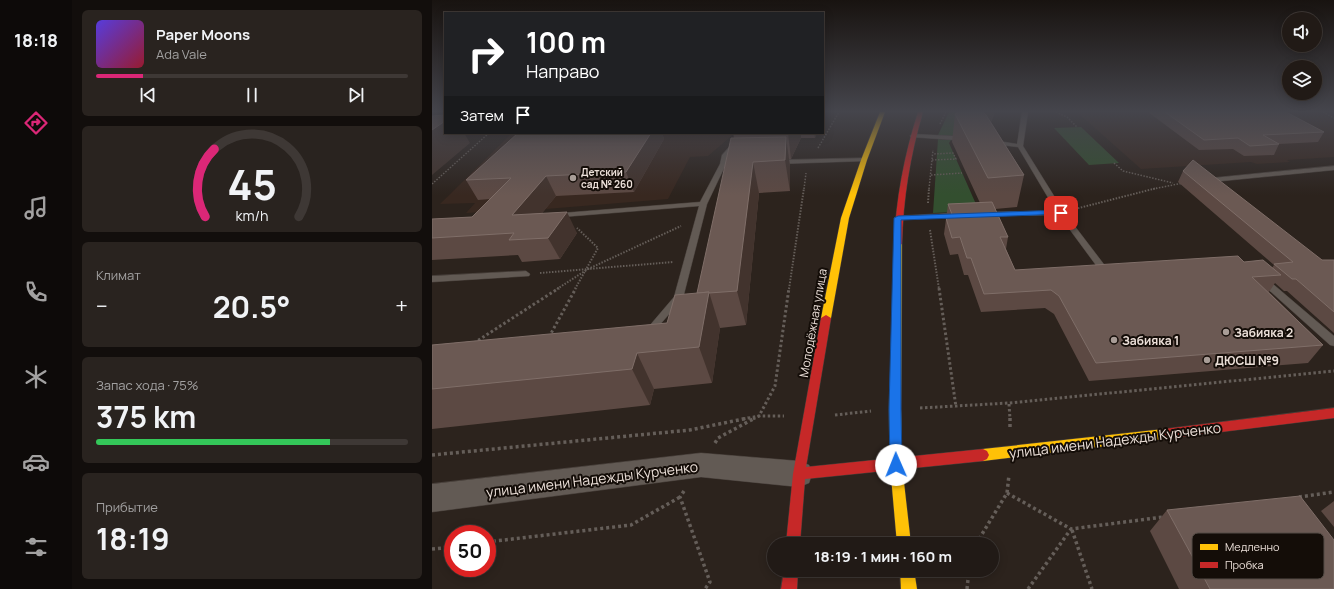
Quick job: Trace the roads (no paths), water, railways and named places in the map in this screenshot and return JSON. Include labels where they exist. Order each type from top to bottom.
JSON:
[{"type":"main road","name":"Молодёжная улица","points":[[794,537],[808,417],[845,218],[872,139]]},
{"type":"main road","points":[[903,537],[896,465],[895,409],[898,218],[912,139]]},
{"type":"main road","name":"улица имени Надежды Курченко","points":[[800,474],[896,465],[1334,413]]},
{"type":"main road","points":[[789,589],[790,577]]},
{"type":"main road","points":[[908,577],[909,589]]},
{"type":"street","name":"улица имени Надежды Курченко","points":[[432,498],[701,465],[800,474]]},
{"type":"lane","points":[[644,338],[678,298],[703,204],[723,164],[725,156],[739,139]]},
{"type":"lane","points":[[1021,139],[1020,146],[1061,213],[1104,270],[1119,269]]},
{"type":"lane","points":[[983,140],[1020,146]]},
{"type":"lane","points":[[769,162],[864,160]]},
{"type":"lane","points":[[723,164],[746,163]]},
{"type":"lane","points":[[1215,183],[1334,168]]},
{"type":"lane","points":[[562,215],[703,204]]},
{"type":"lane","points":[[983,214],[1061,213]]},
{"type":"lane","points":[[898,218],[967,215]]},
{"type":"lane","points":[[432,279],[526,274]]},
{"type":"lane","points":[[1258,275],[1334,342]]},
{"type":"place","name":"Детский сад № 260","points":[[573,178]]},
{"type":"place","name":"Забияка 2","points":[[1226,332]]},
{"type":"place","name":"Забияка 1","points":[[1114,340]]},
{"type":"place","name":"ДЮСШ №9","points":[[1207,360]]}]
